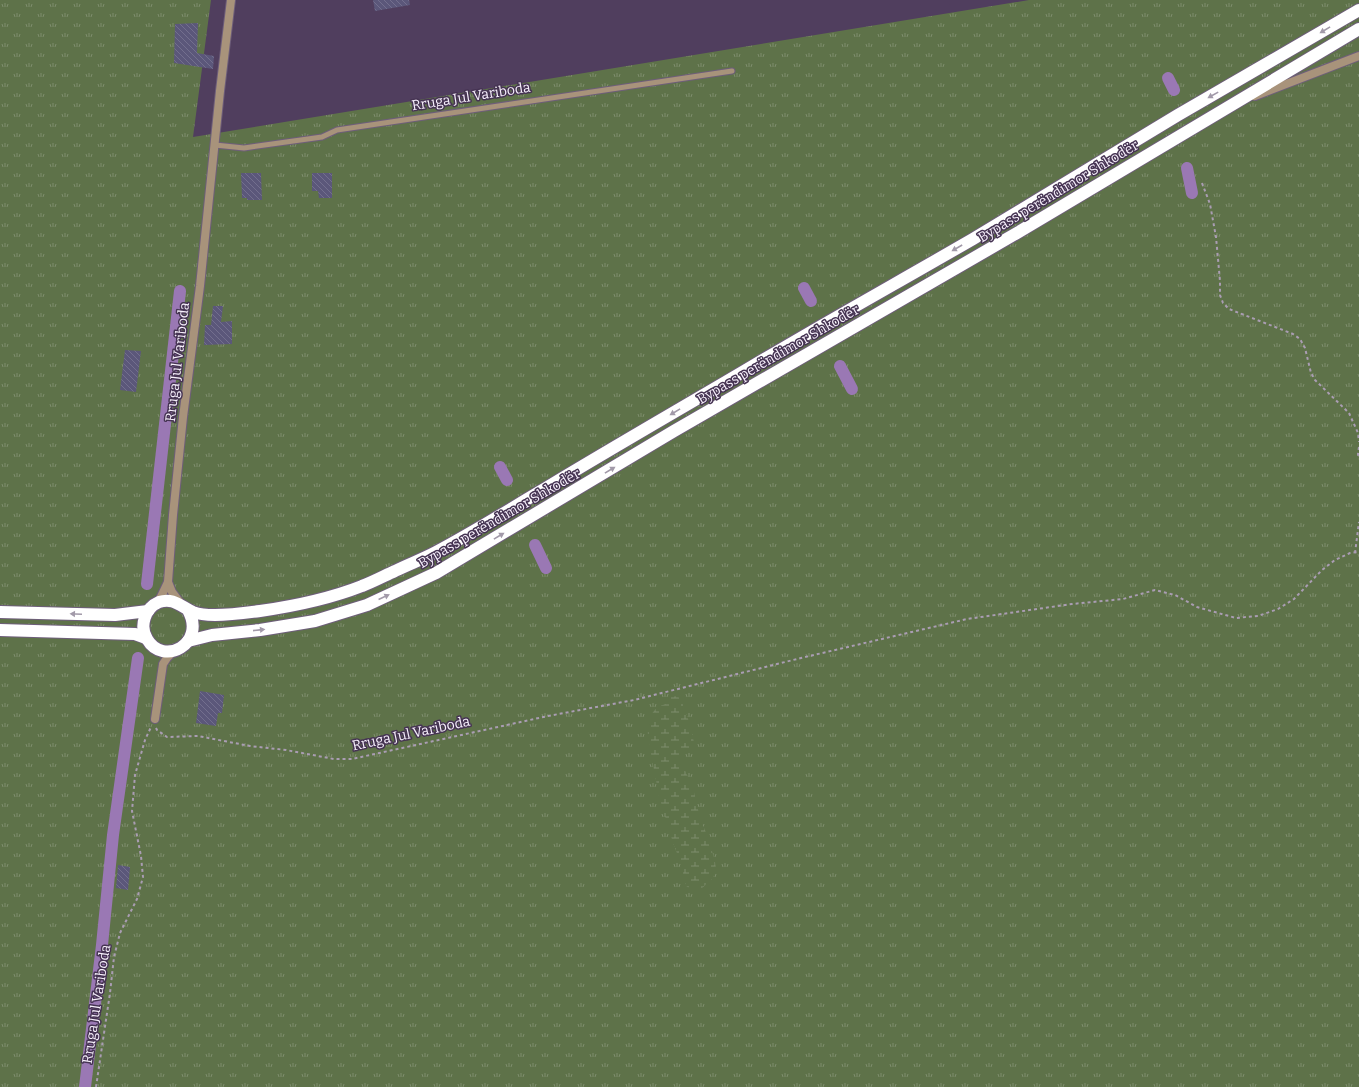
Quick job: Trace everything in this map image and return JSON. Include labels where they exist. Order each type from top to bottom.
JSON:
[{"type":"highway","name":"Bypass perëndimor Shkodër","points":[[158,603],[174,601],[201,614],[233,615],[305,604],[364,586],[434,553],[815,328],[910,276],[1007,219],[1174,117],[1359,10]]},
{"type":"highway","name":"Bypass perëndimor Shkodër","points":[[174,651],[182,647],[188,641],[212,635],[260,630],[315,621],[367,605],[436,573],[674,431],[1233,105],[1359,29]]},
{"type":"highway","points":[[148,641],[143,630],[143,622],[148,611],[158,603]]},
{"type":"highway","points":[[185,607],[192,617],[193,626],[193,631],[188,641]]},
{"type":"highway","points":[[0,612],[115,615],[148,611]]},
{"type":"highway","points":[[0,630],[50,630],[135,634],[148,641],[158,649],[174,651]]},
{"type":"street","name":"Rruga Jul Variboda","points":[[158,603],[168,582],[182,424],[200,286],[231,0]]},
{"type":"street","points":[[1233,105],[1359,56]]},
{"type":"street","points":[[168,582],[172,592],[185,607]]},
{"type":"street","points":[[148,641],[156,651],[161,670]]},
{"type":"street","points":[[155,719],[161,670],[167,658],[174,651]]},
{"type":"lane","name":"Rruga Jul Variboda","points":[[215,145],[244,148],[322,137],[337,130],[732,71]]},
{"type":"path","points":[[1202,183],[1210,204],[1220,281],[1220,295],[1223,303],[1229,309],[1293,334],[1300,339],[1305,348],[1311,373],[1315,380],[1349,413],[1358,433],[1359,442]]},
{"type":"path","points":[[1359,447],[1359,459]]},
{"type":"path","points":[[1355,553],[1359,522]]},
{"type":"path","name":"Rruga Jul Variboda","points":[[155,719],[157,730],[167,737],[198,736],[334,759],[352,759],[548,716],[634,700],[801,658],[968,619],[1072,604],[1123,599],[1155,590],[1175,595],[1197,607],[1236,618],[1258,616],[1278,609],[1294,599],[1322,570],[1335,560],[1359,552]]},
{"type":"path","name":"Rruga Jul Variboda","points":[[96,1087],[114,957],[120,933],[137,899],[142,877],[141,856],[132,811],[135,775],[145,740],[155,719]]},
{"type":"green space","points":[[0,0],[211,0],[193,137],[1029,0],[1359,0],[1359,1087],[0,1087]]},
{"type":"green space","points":[[677,696],[683,701],[683,709],[687,715],[695,746],[681,754],[680,761],[693,788],[700,818],[709,840],[716,869],[713,878],[701,889],[687,887],[684,880],[682,865],[674,846],[659,796],[648,738],[648,727],[653,712],[666,704],[670,697]]},
{"type":"building","points":[[373,0],[409,0],[410,5],[375,11]]},
{"type":"building","points":[[198,23],[197,53],[214,56],[213,69],[174,63],[175,24]]},
{"type":"building","points":[[241,173],[261,173],[262,200],[247,200],[247,198],[242,198]]},
{"type":"building","points":[[312,173],[332,173],[332,198],[319,198],[318,191],[312,191]]},
{"type":"building","points":[[213,306],[223,306],[221,322],[232,321],[232,344],[204,345],[205,325],[211,325]]},
{"type":"building","points":[[125,350],[141,351],[136,392],[120,390]]},
{"type":"building","points":[[200,691],[224,695],[222,713],[218,713],[216,726],[196,723]]},
{"type":"building","points":[[118,865],[130,867],[128,890],[116,888]]},
{"type":"waterway","points":[[1168,78],[1174,90]]},
{"type":"waterway","points":[[1187,168],[1192,193]]},
{"type":"waterway","points":[[804,288],[811,301]]},
{"type":"waterway","points":[[147,584],[180,291]]},
{"type":"waterway","points":[[840,366],[852,389]]},
{"type":"waterway","points":[[500,467],[507,480]]},
{"type":"waterway","points":[[535,545],[546,568]]},
{"type":"waterway","points":[[85,1087],[102,945],[113,835],[138,658]]}]
